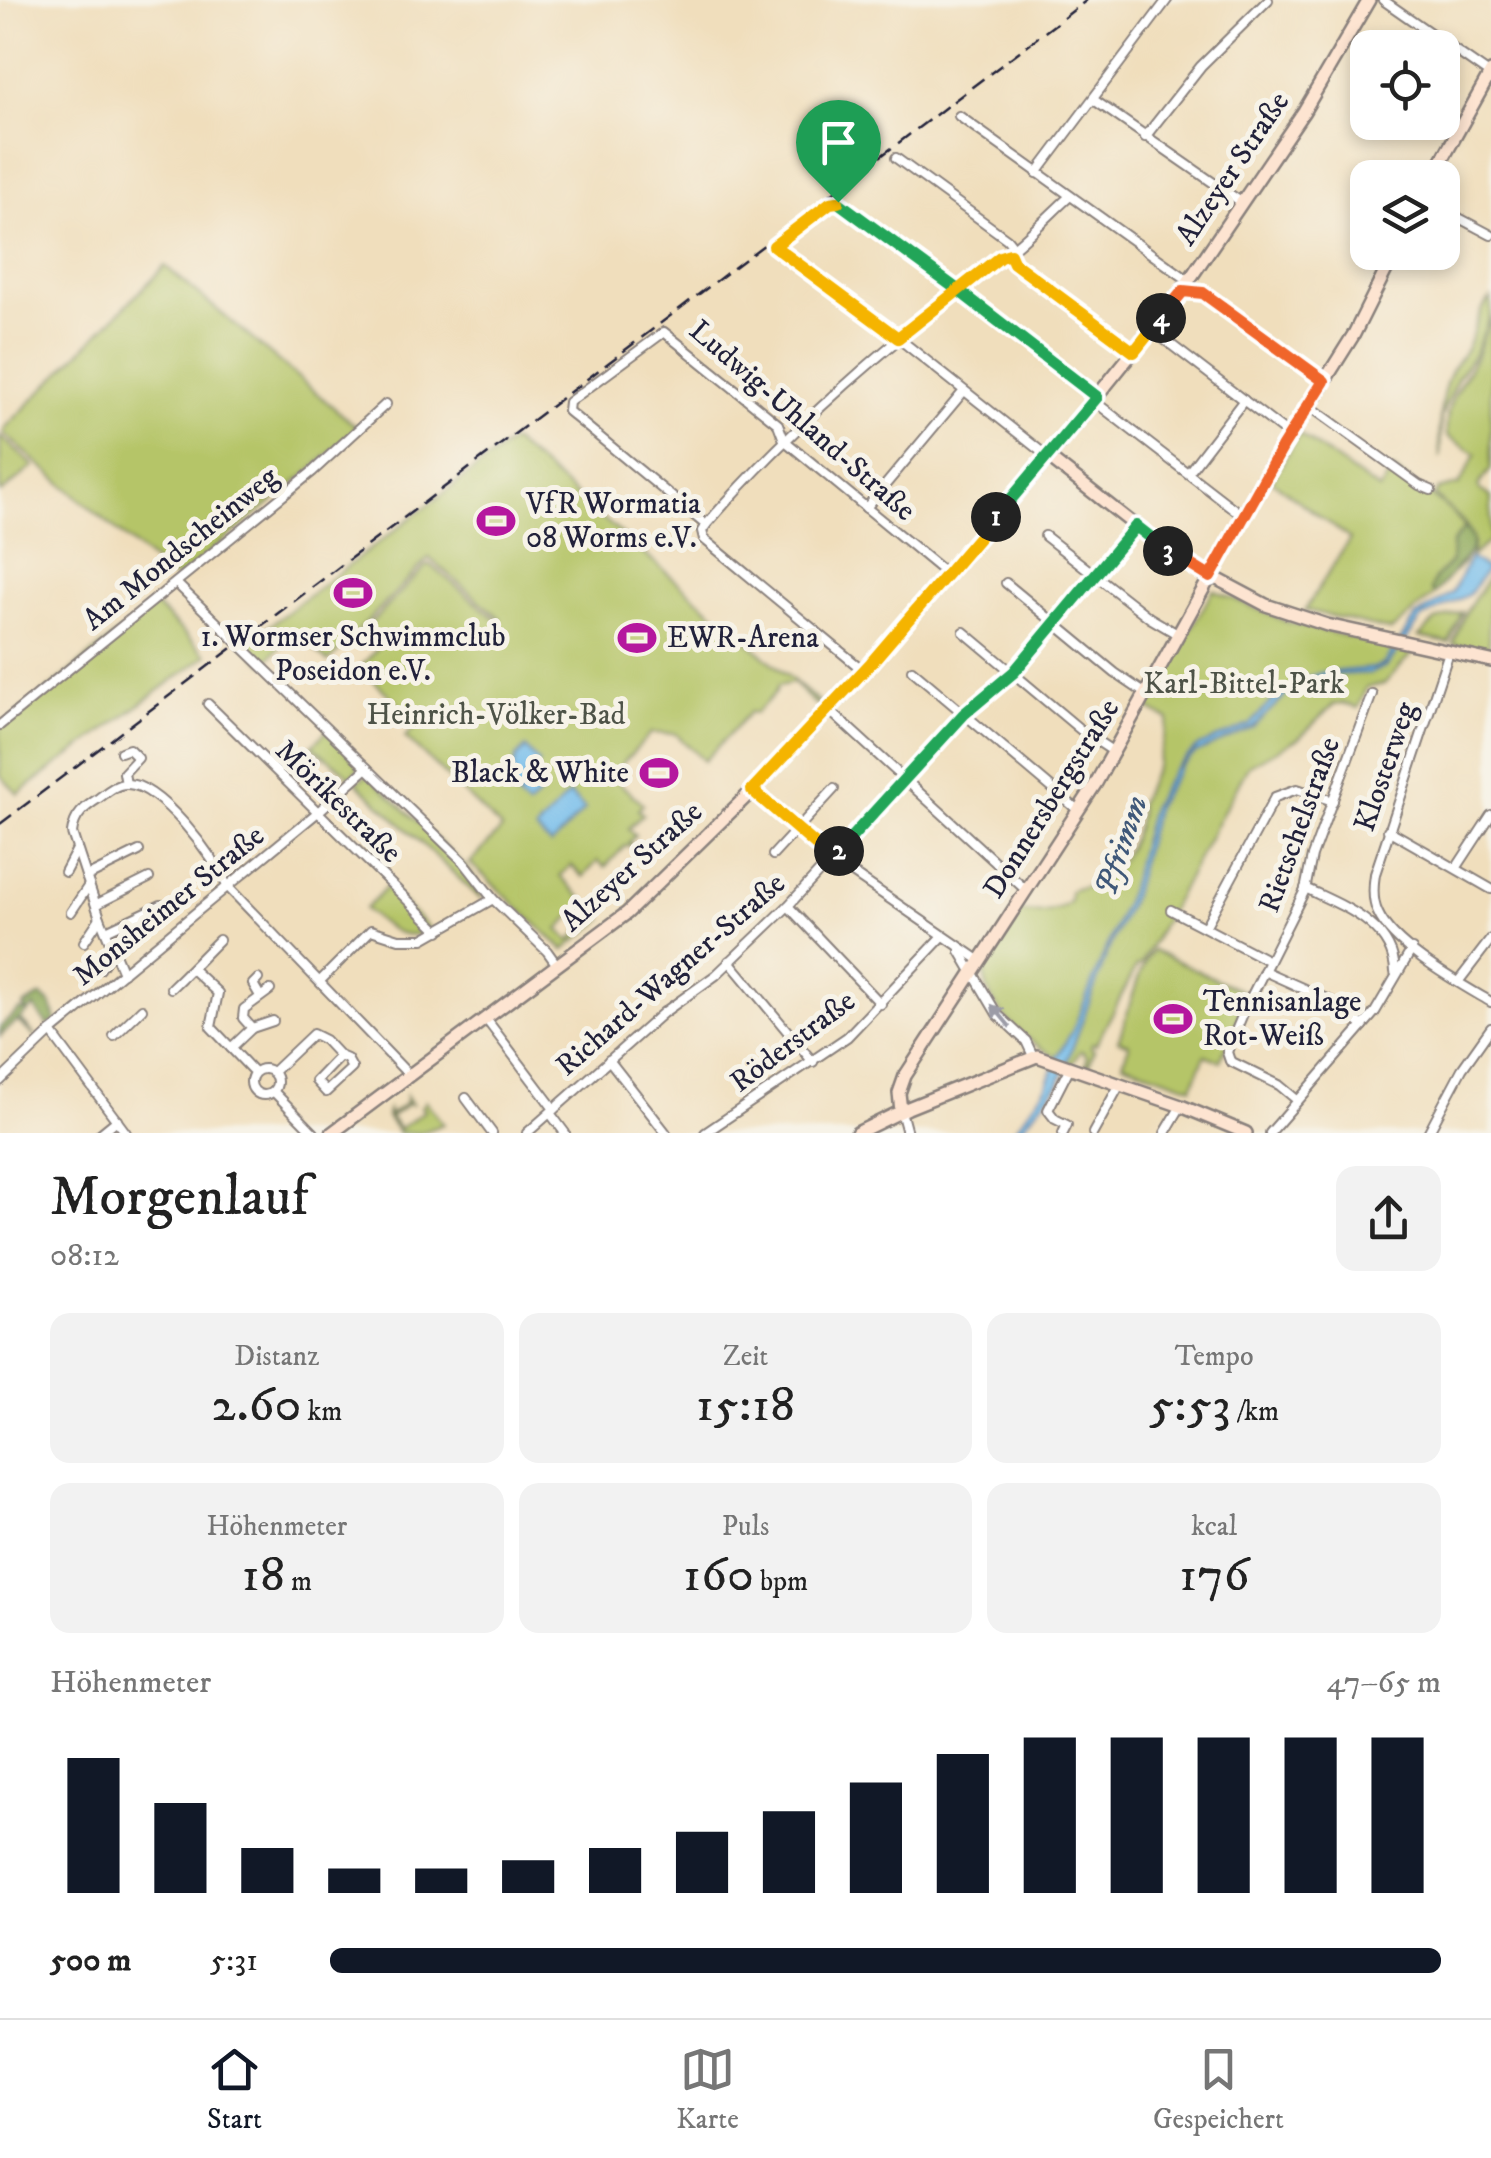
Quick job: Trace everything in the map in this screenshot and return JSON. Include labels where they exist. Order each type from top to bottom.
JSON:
[{"type":"street","points":[[1036,173],[1167,0]]},
{"type":"street","points":[[1145,137],[1201,66],[1268,0]]},
{"type":"street","name":"Alzeyer Straße","points":[[328,1133],[628,913],[864,671],[1048,457],[1186,286],[1304,111],[1370,0]]},
{"type":"street","points":[[1383,0],[1490,73],[1486,94],[1444,160]]},
{"type":"street","points":[[1094,100],[1241,202]]},
{"type":"street","points":[[958,116],[1186,286],[1208,296],[1324,381]]},
{"type":"street","points":[[896,158],[1008,239],[1014,263],[1134,352]]},
{"type":"street","points":[[864,671],[704,539],[702,531],[784,440],[898,338],[1000,257],[1010,254],[1034,226],[1069,197]]},
{"type":"street","points":[[1244,516],[958,291],[838,202],[830,203],[774,246],[898,338],[1174,556],[1210,577],[1287,614],[1491,661]]},
{"type":"street","points":[[1460,219],[1491,236]]},
{"type":"street","name":"Donnersbergstraße","points":[[900,1111],[899,1090],[905,1076],[1114,752],[1289,435],[1360,321],[1386,270]]},
{"type":"street","points":[[1152,330],[1289,435]]},
{"type":"street","name":"Ludwig-Uhland-Straße","points":[[706,524],[568,411],[571,400],[664,332],[778,424],[784,440],[948,575]]},
{"type":"street","points":[[866,508],[964,391]]},
{"type":"street","points":[[1188,473],[1244,400]]},
{"type":"street","name":"Am Mondscheinweg","points":[[0,725],[312,472],[386,404]]},
{"type":"street","points":[[1308,405],[1431,490]]},
{"type":"street","name":"Richard-Wagner-Straße","points":[[526,1133],[788,906],[964,714],[1014,672],[1136,526]]},
{"type":"street","points":[[1045,536],[1150,618],[1179,635]]},
{"type":"street","points":[[176,582],[464,862],[492,899],[558,966]]},
{"type":"street","points":[[1006,583],[1146,694]]},
{"type":"street","points":[[964,632],[1114,752]]},
{"type":"street","name":"Klosterweg","points":[[1373,898],[1375,874],[1388,830],[1449,652]]},
{"type":"street","points":[[912,670],[1079,810]]},
{"type":"street","name":"Rietschelstraße","points":[[1298,1100],[1227,1056],[1305,888],[1312,856],[1372,694]]},
{"type":"street","name":"Mörikestraße","points":[[208,704],[439,931]]},
{"type":"street","points":[[828,709],[1027,891]]},
{"type":"street","points":[[121,752],[127,749],[138,758],[125,770],[126,784]]},
{"type":"street","name":"Monsheimer Straße","points":[[0,1081],[51,1032],[367,768]]},
{"type":"street","points":[[123,972],[72,833],[78,814],[110,790],[126,784],[149,791],[173,813],[209,854],[227,886],[410,1076]]},
{"type":"street","points":[[773,856],[834,788]]},
{"type":"street","points":[[1205,928],[1275,798],[1297,789],[1332,801]]},
{"type":"street","points":[[752,790],[832,859],[957,946],[976,966],[997,1014],[1026,1040],[1032,1056]]},
{"type":"street","points":[[1457,867],[1491,815]]},
{"type":"street","points":[[1388,830],[1491,889]]},
{"type":"street","points":[[66,872],[76,851]]},
{"type":"street","points":[[72,912],[88,881],[139,851]]},
{"type":"street","points":[[97,904],[150,878]]},
{"type":"street","points":[[1305,888],[1369,922],[1392,957],[1394,976]]},
{"type":"street","points":[[1356,914],[1369,909],[1373,898]]},
{"type":"street","points":[[1373,898],[1384,923],[1412,949],[1491,1002]]},
{"type":"street","points":[[320,981],[371,930],[408,940],[424,938],[492,899]]},
{"type":"street","points":[[106,931],[161,905]]},
{"type":"street","points":[[788,906],[881,1004]]},
{"type":"street","points":[[1170,910],[1269,961]]},
{"type":"street","points":[[84,942],[100,918]]},
{"type":"street","name":"Röderstraße","points":[[705,1133],[847,1038],[942,937]]},
{"type":"street","points":[[1458,982],[1491,939]]},
{"type":"street","points":[[172,988],[194,970],[219,940]]},
{"type":"street","points":[[1270,1133],[1381,1003],[1412,949]]},
{"type":"street","points":[[100,969],[113,950]]},
{"type":"street","points":[[729,961],[813,1062]]},
{"type":"street","points":[[194,970],[218,993],[210,1027],[254,1072]]},
{"type":"street","points":[[1264,971],[1331,1000],[1362,1026]]},
{"type":"street","points":[[258,978],[253,984],[260,996]]},
{"type":"street","points":[[252,1028],[243,1018],[244,1008],[270,990]]},
{"type":"street","points":[[114,1036],[142,1009]]},
{"type":"street","points":[[486,1019],[565,1133]]},
{"type":"street","points":[[232,1048],[252,1028],[273,1021]]},
{"type":"street","points":[[1428,1133],[1462,1068],[1491,1028]]},
{"type":"street","points":[[51,1032],[126,1133]]},
{"type":"street","points":[[273,1072],[313,1034],[325,1040],[352,1068],[323,1092],[316,1081],[340,1056]]},
{"type":"street","points":[[857,1133],[1032,1056],[1182,1106],[1246,1133]]},
{"type":"street","points":[[608,1060],[666,1133]]},
{"type":"street","points":[[265,1068],[273,1072],[277,1083],[273,1091],[262,1095],[255,1092],[250,1080],[254,1072],[265,1068]]},
{"type":"street","points":[[1065,1129],[1048,1110],[1069,1069]]},
{"type":"street","points":[[1094,1133],[1119,1086]]},
{"type":"street","points":[[273,1091],[314,1133]]},
{"type":"street","points":[[466,1098],[492,1133]]},
{"type":"street","points":[[1165,1133],[1182,1106]]},
{"type":"street","points":[[900,1111],[908,1133]]},
{"type":"street","name":"Alzeyer Straße","points":[[340,1133],[361,1112]]},
{"type":"street","points":[[101,1133],[117,1120]]},
{"type":"green space","points":[[165,266],[357,427],[314,468],[180,576],[171,577],[4,434],[4,429]]},
{"type":"green space","points":[[1491,298],[1491,314],[1475,353],[1458,377],[1441,416],[1440,458],[1440,416],[1446,383]]},
{"type":"green space","points":[[1491,319],[1491,469],[1478,486],[1491,497],[1491,540],[1471,557],[1469,529],[1435,495],[1437,490],[1459,485],[1476,454],[1447,436],[1448,413]]},
{"type":"green space","points":[[1299,434],[1379,490],[1394,470],[1442,504],[1469,537],[1472,549],[1462,564],[1435,594],[1391,631],[1305,610],[1350,539],[1272,481]]},
{"type":"green space","points":[[0,436],[34,466],[1,493],[0,492]]},
{"type":"green space","name":"Heinrich-Völker-Bad","points":[[512,441],[821,704],[815,704],[793,683],[778,686],[756,713],[750,712],[704,761],[676,734],[651,733],[611,776],[643,804],[638,810],[643,814],[628,829],[635,836],[629,842],[631,845],[625,846],[605,867],[598,861],[583,877],[571,865],[560,876],[588,904],[585,909],[581,906],[559,929],[570,941],[591,919],[591,912],[604,919],[564,950],[470,863],[502,829],[405,737],[419,723],[360,668],[379,646],[366,628],[426,566],[431,565],[499,622],[501,619],[429,558],[328,662],[296,631],[264,664],[244,645]]},
{"type":"green space","points":[[1465,527],[1472,539],[1472,549],[1435,594],[1431,590],[1435,578],[1451,562],[1452,543]]},
{"type":"green space","points":[[1491,574],[1488,652],[1453,644],[1464,615]]},
{"type":"green space","name":"Karl-Bittel-Park","points":[[1213,590],[1287,622],[1413,652],[1384,684],[1366,688],[1358,708],[1334,704],[1299,738],[1248,766],[1096,1044],[1092,1043],[1094,1049],[1085,1069],[1084,1052],[1080,1051],[1072,1065],[1014,1027],[992,999],[984,968],[1020,911],[1060,908],[1070,901],[1070,891],[1099,883],[1121,861],[1136,829],[1140,809],[1137,807],[1157,765],[1169,720],[1147,708]]},
{"type":"green space","points":[[154,604],[207,655],[18,794],[0,775],[0,728]]},
{"type":"green space","points":[[1462,612],[1449,643],[1419,637],[1436,620]]},
{"type":"green space","points":[[326,731],[360,766],[348,781],[348,774],[312,746]]},
{"type":"green space","points":[[368,775],[467,868],[477,881],[481,899],[356,782]]},
{"type":"green space","points":[[386,887],[429,931],[402,934],[365,909]]},
{"type":"green space","name":"Tennisanlage Rot-Weiß","points":[[1153,950],[1248,994],[1220,1061],[1205,1055],[1192,1087],[1123,1063],[1129,1044],[1118,1040],[1138,980]]},
{"type":"green space","points":[[41,996],[51,1004],[56,1020],[48,1026],[34,1007],[20,1019],[36,1037],[17,1021],[0,1036],[0,1027]]},
{"type":"green space","points":[[406,1096],[413,1106],[409,1103],[390,1117],[399,1129],[424,1111],[421,1107],[426,1101],[443,1124],[420,1133],[399,1133],[387,1117],[388,1110],[390,1115],[406,1103]]},
{"type":"water","points":[[1470,558],[1487,569],[1469,594],[1422,618],[1387,666],[1370,673],[1331,675],[1306,682],[1286,695],[1253,727],[1196,753],[1181,766],[1156,806],[1133,895],[1059,1084],[1017,1133],[1012,1133],[1047,1086],[1057,1057],[1073,1030],[1129,892],[1151,808],[1173,770],[1199,746],[1249,725],[1297,681],[1321,673],[1384,664],[1416,617],[1452,593]]},
{"type":"water","points":[[526,748],[539,763],[525,777],[533,778],[545,789],[528,807],[518,798],[524,789],[517,796],[507,787],[515,772],[512,771],[516,758]]},
{"type":"water","points":[[569,794],[585,809],[551,845],[536,830]]},
{"type":"railway","points":[[0,824],[1087,0]]},
{"type":"place","name":"VfR Wormatia 08 Worms e.V.","points":[[496,521]]},
{"type":"place","name":"1. Wormser Schwimmclub Poseidon e.V.","points":[[353,593]]},
{"type":"place","name":"EWR-Arena","points":[[637,638]]},
{"type":"place","name":"Black & White","points":[[659,773]]},
{"type":"place","name":"Tennisanlage Rot-Weiß","points":[[1173,1019]]},
{"type":"route","points":[[838,202],[830,203],[774,246],[898,338],[926,314],[958,291],[1000,257],[1010,254],[1014,263],[1134,352],[1183,291],[1195,291],[1208,296],[1324,381],[1210,577],[1174,556],[1136,526],[1014,672],[964,714],[832,859],[752,790],[900,631],[1097,397],[966,296],[958,291],[838,202]]},
{"type":"water label","name":"Pfrimm","points":[[1122,846]]}]
